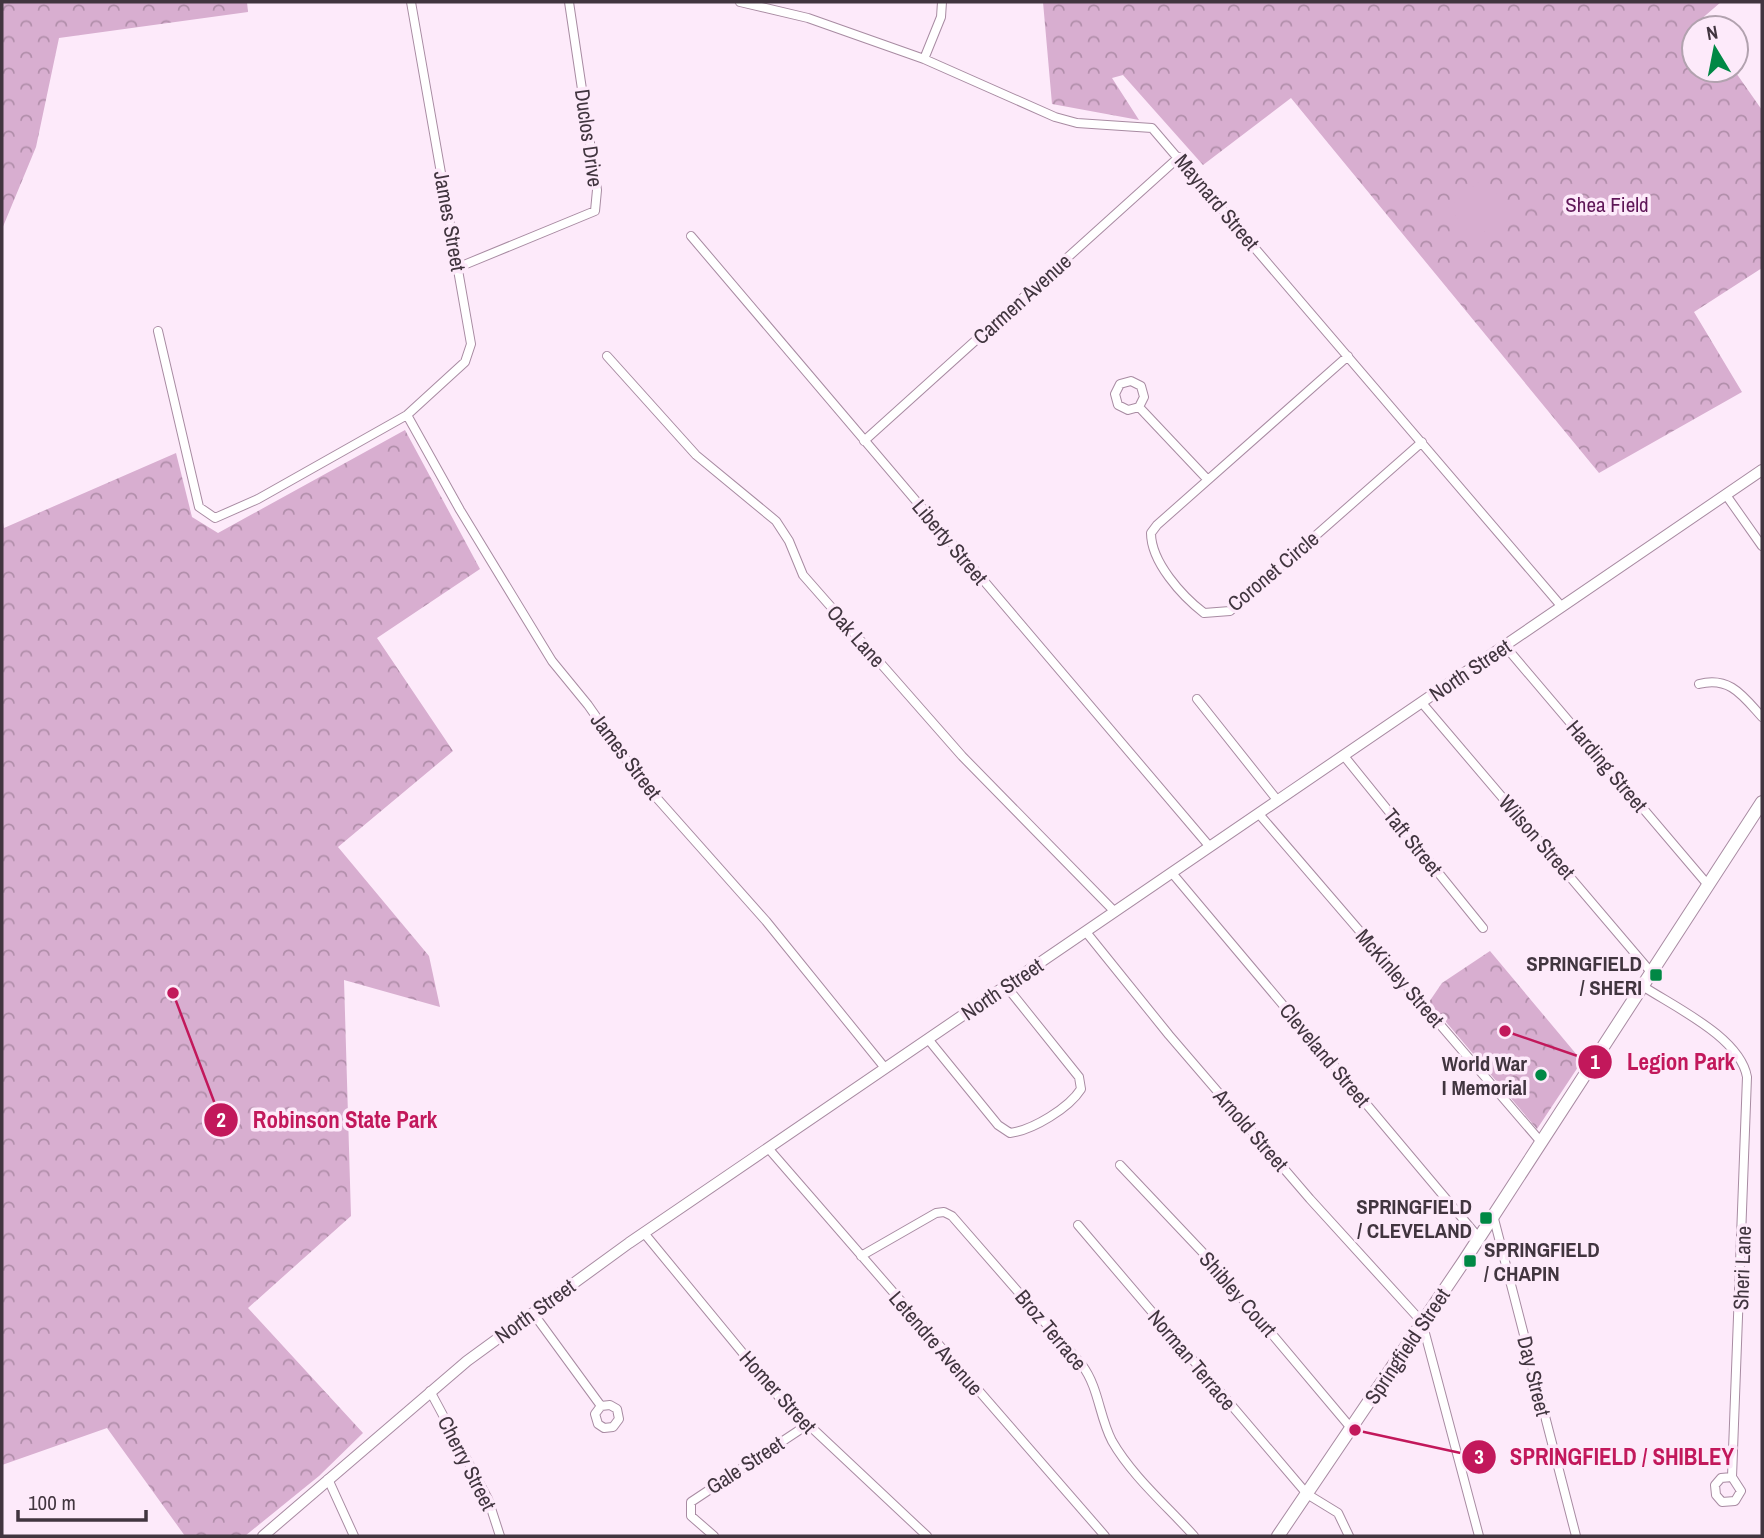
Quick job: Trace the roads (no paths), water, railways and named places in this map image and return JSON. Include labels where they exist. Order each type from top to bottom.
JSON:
[{"type":"main road","name":"North Street","points":[[262,1536],[430,1391],[533,1312],[644,1233],[1762,470]]},
{"type":"main road","name":"Springfield Street","points":[[1278,1536],[1493,1216],[1762,802]]},
{"type":"street","name":"James Street","points":[[158,331],[199,507],[215,518],[258,499],[407,415],[465,362],[471,344],[411,2]]},
{"type":"street","name":"Duclos Drive","points":[[459,267],[595,211],[597,190],[569,2]]},
{"type":"street","name":"Maynard Street","points":[[740,2],[808,18],[924,59],[1055,117],[1077,123],[1152,128],[1562,607]]},
{"type":"street","points":[[924,59],[941,17],[942,2]]},
{"type":"street","name":"Carmen Avenue","points":[[864,441],[1179,157]]},
{"type":"street","name":"Liberty Street","points":[[691,236],[1210,847]]},
{"type":"street","name":"Oak Lane","points":[[607,356],[695,455],[776,521],[789,541],[803,575],[962,756],[1115,912]]},
{"type":"street","name":"Coronet Circle","points":[[1348,356],[1164,517],[1151,533],[1153,552],[1197,608],[1214,615],[1230,611],[1422,442]]},
{"type":"street","points":[[1139,407],[1207,480]]},
{"type":"street","name":"James Street","points":[[407,415],[467,522],[552,662],[589,705],[639,778],[766,920],[885,1068]]},
{"type":"street","points":[[1726,495],[1762,546]]},
{"type":"street","name":"Harding Street","points":[[1505,646],[1708,885]]},
{"type":"street","points":[[1699,684],[1714,680],[1726,682],[1743,695],[1762,717]]},
{"type":"street","points":[[1197,699],[1278,801]]},
{"type":"street","name":"Wilson Street","points":[[1422,703],[1650,971]]},
{"type":"street","name":"Taft Street","points":[[1344,756],[1482,928]]},
{"type":"street","name":"McKinley Street","points":[[1259,814],[1541,1142]]},
{"type":"street","name":"Cleveland Street","points":[[1172,873],[1479,1237]]},
{"type":"street","name":"Arnold Street","points":[[1086,932],[1186,1055],[1349,1244],[1422,1322]]},
{"type":"street","name":"Sheri Lane","points":[[1642,985],[1727,1042],[1746,1069],[1749,1085],[1732,1477]]},
{"type":"street","points":[[928,1039],[1003,1129],[1010,1133],[1027,1129],[1071,1100],[1081,1088],[1079,1077],[1006,986]]},
{"type":"street","name":"Letendre Avenue","points":[[768,1148],[1105,1536]]},
{"type":"street","name":"Shibley Court","points":[[1120,1165],[1208,1258],[1351,1428]]},
{"type":"street","name":"Broz Terrace","points":[[861,1256],[936,1213],[944,1212],[952,1216],[1082,1365],[1093,1383],[1106,1428],[1117,1448],[1194,1536]]},
{"type":"street","name":"Day Street","points":[[1493,1216],[1576,1536]]},
{"type":"street","name":"Norman Terrace","points":[[1078,1225],[1307,1494],[1338,1513],[1349,1536]]},
{"type":"street","name":"Homer Street","points":[[644,1233],[770,1387],[807,1425],[928,1536]]},
{"type":"street","points":[[533,1312],[601,1406]]},
{"type":"street","points":[[1422,1322],[1479,1536]]},
{"type":"street","name":"Cherry Street","points":[[430,1391],[488,1499],[500,1536]]},
{"type":"street","name":"Gale Street","points":[[714,1536],[692,1519],[688,1509],[692,1500],[807,1425]]},
{"type":"street","points":[[328,1479],[354,1536]]},
{"type":"place","name":"SPRINGFIELD / SHERI","points":[[1656,975]]},
{"type":"place","name":"Robinson State Park","points":[[173,993]]},
{"type":"place","name":"Legion Park","points":[[1505,1031]]},
{"type":"place","name":"World War I Memorial","points":[[1541,1075]]},
{"type":"place","name":"SPRINGFIELD / CLEVELAND","points":[[1486,1218]]},
{"type":"place","name":"SPRINGFIELD / CHAPIN","points":[[1470,1261]]},
{"type":"place","name":"SPRINGFIELD / SHIBLEY","points":[[1355,1430]]},
{"type":"park label","name":"Shea Field","points":[[1607,204]]}]
